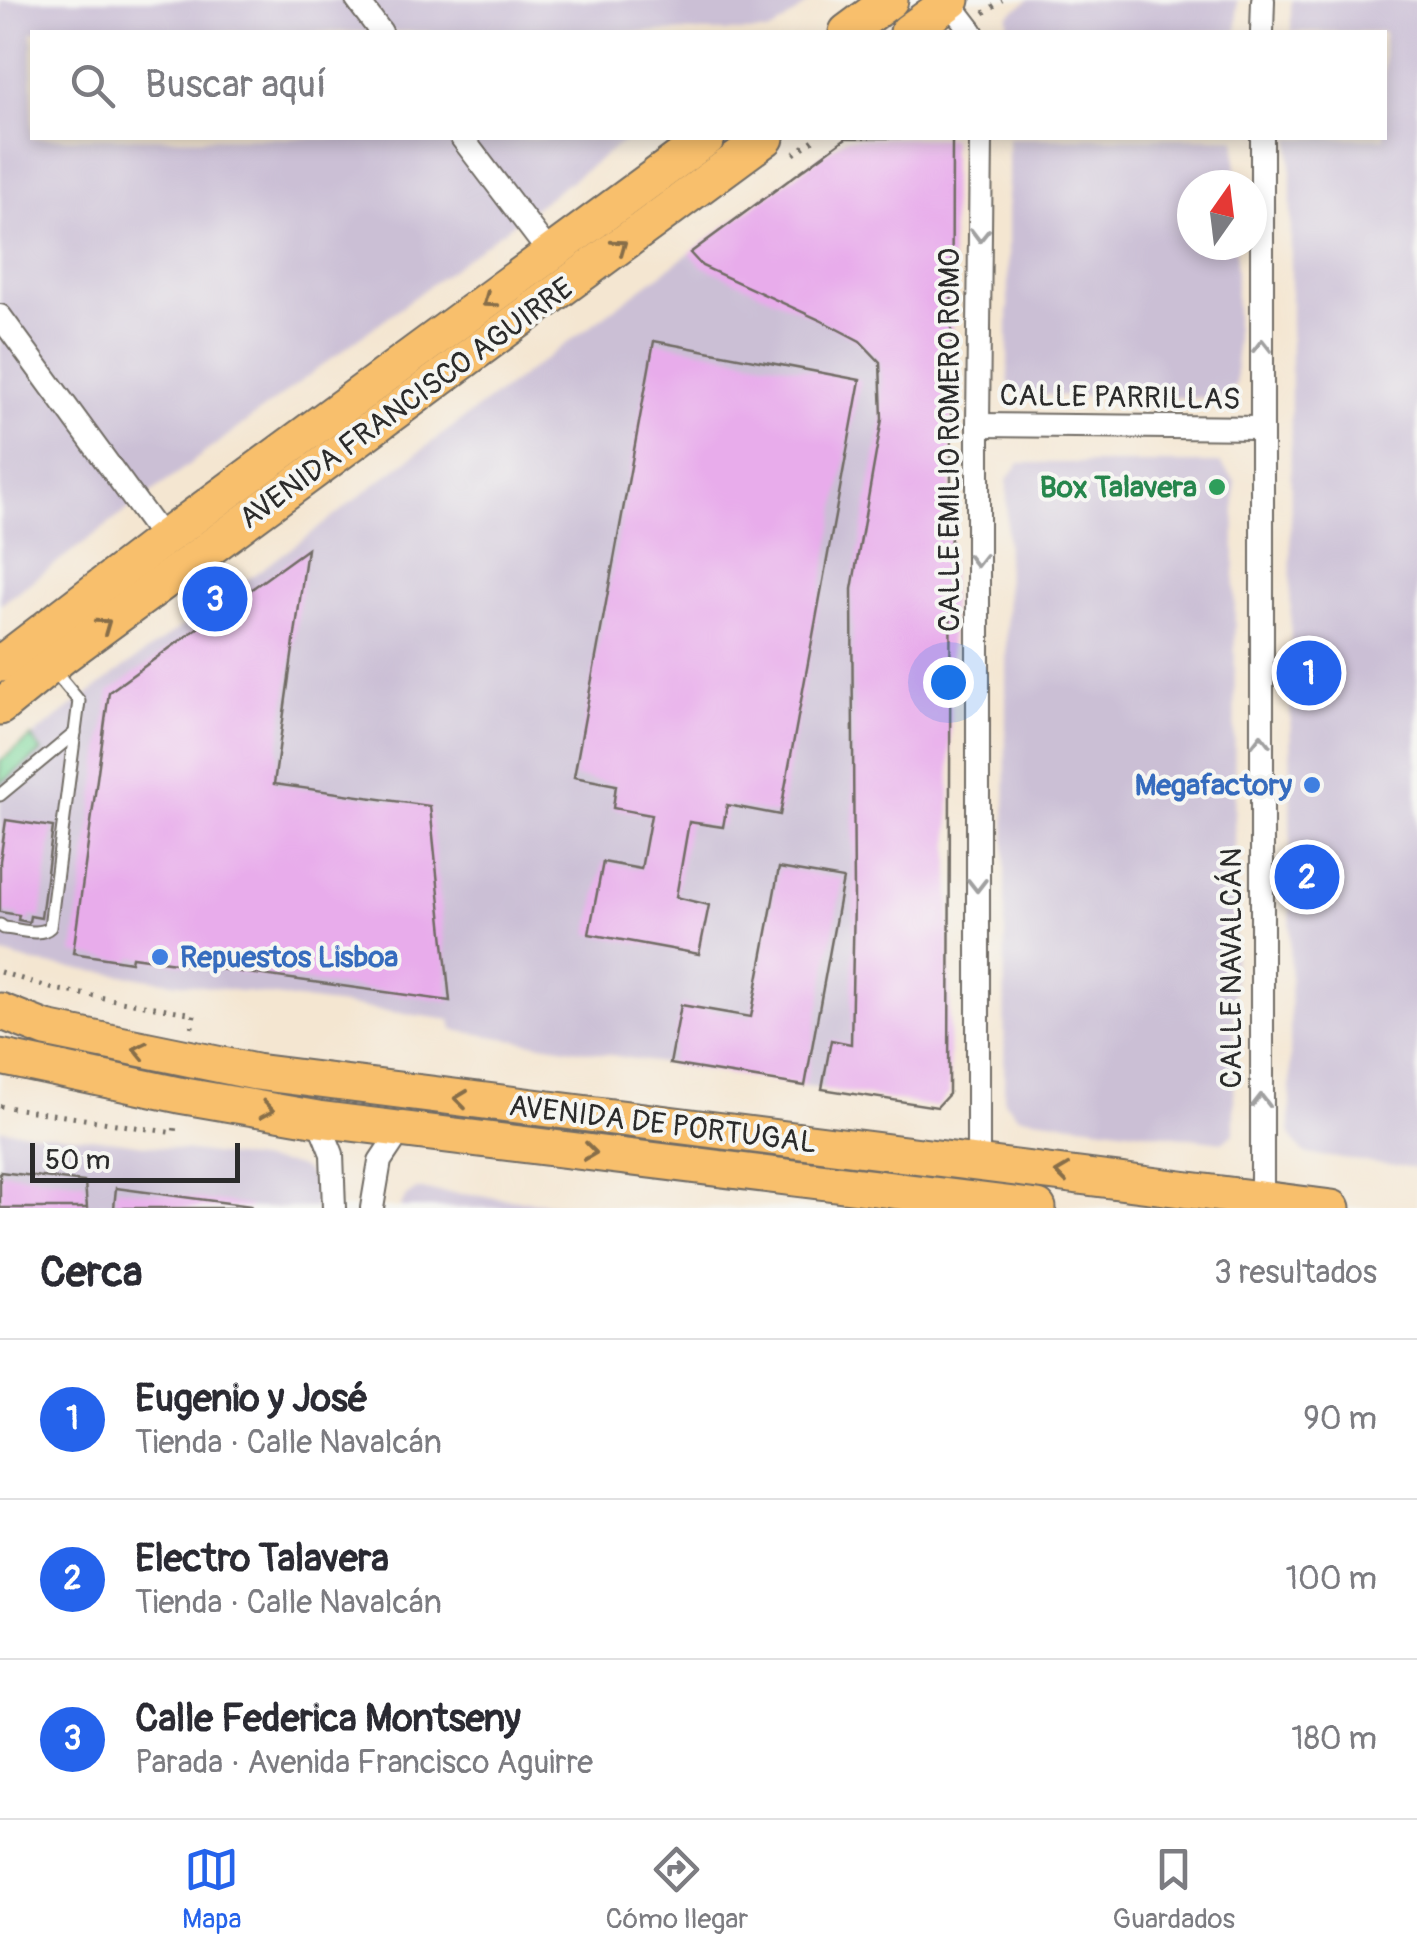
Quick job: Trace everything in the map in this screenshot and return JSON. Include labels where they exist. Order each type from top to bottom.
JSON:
[{"type":"main road","points":[[849,30],[890,0]]},
{"type":"main road","points":[[911,30],[951,1]]},
{"type":"main road","name":"AVENIDA FRANCISCO AGUIRRE","points":[[0,664],[704,140]]},
{"type":"main road","name":"AVENIDA FRANCISCO AGUIRRE","points":[[0,707],[50,666],[763,140]]},
{"type":"main road","name":"AVENIDA DE PORTUGAL","points":[[0,1011],[46,1029],[256,1072],[1332,1208]]},
{"type":"main road","name":"AVENIDA DE PORTUGAL","points":[[0,1057],[179,1095],[318,1118],[885,1198],[1038,1208]]},
{"type":"street","points":[[357,0],[380,30]]},
{"type":"street","points":[[1262,0],[1262,30]]},
{"type":"street","points":[[951,1],[971,30]]},
{"type":"street","points":[[464,140],[551,255]]},
{"type":"street","name":"CALLE EMILIO ROMERO ROMO","points":[[978,1163],[982,140]]},
{"type":"street","name":"CALLE NAVALCÁN","points":[[1262,140],[1262,1198]]},
{"type":"street","points":[[0,316],[163,540]]},
{"type":"street","name":"CALLE PARRILLAS","points":[[978,425],[1261,428]]},
{"type":"street","points":[[318,1118],[332,1154],[334,1208]]},
{"type":"street","points":[[372,1208],[380,1161],[402,1128]]},
{"type":"lane","points":[[0,925],[42,933],[50,927],[79,701],[50,666]]},
{"type":"lane","points":[[0,795],[75,733]]},
{"type":"shaded area","points":[[0,0],[813,0],[773,30],[30,30],[30,140],[625,140],[0,605]]},
{"type":"shaded area","points":[[1029,0],[1237,0],[1237,30],[1008,30],[1008,15]]},
{"type":"shaded area","points":[[1291,0],[1417,0],[1417,1168],[1305,1154],[1290,1135],[1291,140],[1387,140],[1387,30],[1291,30]]},
{"type":"shaded area","points":[[843,140],[952,140],[949,1094],[937,1107],[453,1030],[451,1020],[34,963],[0,953],[0,761]]},
{"type":"shaded area","points":[[1008,140],[1236,140],[1236,170],[1177,170],[1177,260],[1236,260],[1236,384],[1222,398],[1022,395],[1008,382]]},
{"type":"shaded area","points":[[1020,463],[1220,463],[1235,481],[1234,1133],[1222,1142],[1018,1116],[1004,1101],[1007,479]]},
{"type":"shaded area","points":[[0,1129],[295,1165],[313,1179],[315,1208],[0,1208]]},
{"type":"shaded area","points":[[416,1190],[595,1208],[400,1208],[406,1196]]},
{"type":"green space","points":[[31,737],[42,752],[0,784],[0,761]]},
{"type":"building","points":[[843,140],[952,140],[949,1094],[937,1107],[822,1089],[831,1040],[851,1044],[852,589],[882,419],[880,362],[860,341],[702,266],[690,253]]},
{"type":"building","points":[[654,341],[860,380],[780,815],[727,805],[723,827],[689,822],[676,897],[709,905],[699,954],[589,934],[603,862],[641,869],[651,815],[613,808],[616,785],[574,777]]},
{"type":"building","points":[[307,549],[274,784],[430,806],[450,1001],[132,957],[131,962],[73,953],[109,692]]},
{"type":"building","points":[[6,820],[53,827],[41,918],[30,916],[29,922],[18,920],[19,915],[0,912],[0,861]]},
{"type":"building","points":[[779,868],[843,879],[805,1086],[670,1064],[681,1005],[751,1017]]},
{"type":"building","points":[[0,1172],[85,1182],[87,1208],[0,1208]]},
{"type":"building","points":[[116,1188],[251,1206],[114,1208]]},
{"type":"place","name":"Box Talavera","points":[[1217,487]]},
{"type":"place","name":"Calle Federica Montseny","points":[[215,599]]},
{"type":"place","name":"Eugenio y José","points":[[1309,673]]},
{"type":"place","name":"Megafactory","points":[[1312,785]]},
{"type":"place","name":"Electro Talavera","points":[[1307,877]]},
{"type":"place","name":"Repuestos Lisboa","points":[[160,957]]}]
